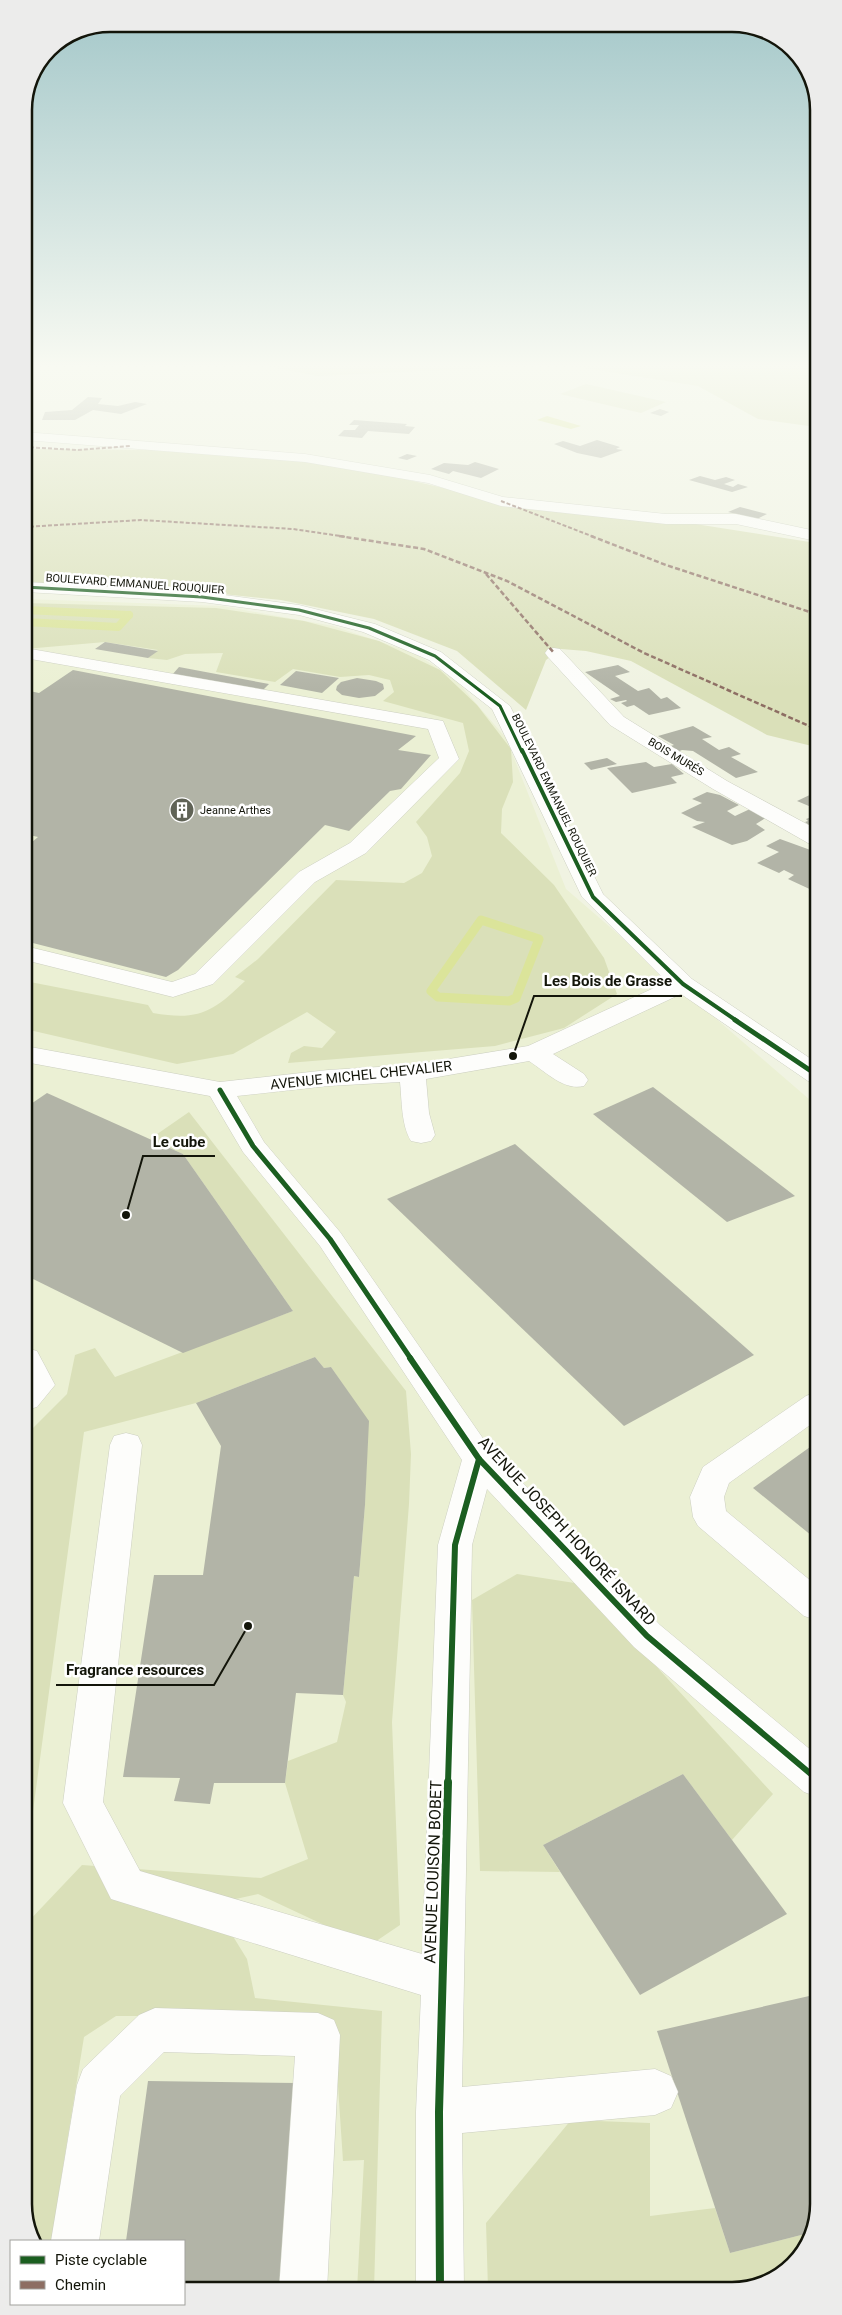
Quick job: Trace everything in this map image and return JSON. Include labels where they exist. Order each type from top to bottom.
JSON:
[{"type":"street","points":[[396,474],[430,480],[501,501],[666,519],[736,519],[810,535]]},
{"type":"street","name":"BOULEVARD EMMANUEL ROUQUIER","points":[[33,587],[202,597],[299,610],[370,628],[435,656],[500,706],[593,897],[683,984],[810,1071]]},
{"type":"street","points":[[33,654],[436,725],[450,758],[358,848],[307,877],[204,979],[173,990],[33,955]]},
{"type":"street","name":"BOIS MURÉS","points":[[554,654],[617,722],[720,785],[810,835]]},
{"type":"street","name":"AVENUE MICHEL CHEVALIER","points":[[33,1055],[220,1090],[328,1078],[412,1073],[534,1053],[683,984]]},
{"type":"street","points":[[534,1053],[575,1080]]},
{"type":"street","points":[[412,1073],[416,1113],[421,1135]]},
{"type":"street","name":"AVENUE JOSEPH HONORÉ ISNARD","points":[[220,1090],[253,1146],[330,1240],[479,1459],[647,1636],[810,1773]]},
{"type":"street","points":[[32,1372],[39,1386],[32,1393]]},
{"type":"street","points":[[810,1409],[714,1476],[707,1497],[710,1517],[810,1600]]},
{"type":"street","points":[[126,1445],[83,1803],[126,1886],[443,1981]]},
{"type":"street","name":"AVENUE LOUISON BOBET","points":[[440,2282],[440,2112],[455,1546],[479,1459]]},
{"type":"street","points":[[75,2240],[99,2085],[156,2030],[318,2036],[303,2282]]},
{"type":"street","points":[[440,2112],[655,2092]]},
{"type":"shaded area","points":[[33,474],[383,474],[522,506],[689,523],[810,542],[810,746],[767,735],[631,661],[586,651],[561,649],[546,660],[526,710],[457,651],[374,619],[281,600],[194,591],[33,583]]},
{"type":"shaded area","points":[[33,599],[222,606],[333,626],[414,653],[455,679],[506,738],[566,889],[810,1100],[810,2205],[805,2230],[793,2252],[783,2263],[762,2277],[742,2282],[185,2282],[185,2240],[41,2240],[35,2225],[32,2205]]},
{"type":"shaded area","points":[[33,603],[216,608],[304,621],[379,641],[440,670],[477,705],[511,749],[513,782],[502,809],[501,833],[554,885],[604,958],[617,994],[564,1028],[495,1046],[288,1063],[291,1053],[304,1046],[322,1048],[336,1032],[307,1012],[233,1054],[177,1064],[33,1031],[33,982],[148,1005],[153,1013],[182,1016],[194,1015],[214,1007],[245,981],[235,977],[258,959],[336,880],[404,883],[422,873],[432,856],[427,837],[416,822],[460,773],[469,751],[463,723],[383,701],[394,692],[390,680],[369,675],[340,677],[293,669],[275,682],[216,672],[223,653],[185,654],[167,660],[148,658],[158,650],[105,642],[33,648]]},
{"type":"shaded area","points":[[189,1112],[406,1391],[411,1454],[409,1504],[392,1722],[400,1925],[369,1946],[258,1894],[213,1904],[247,1959],[255,1998],[382,2011],[374,2282],[357,2282],[364,2160],[343,2161],[334,2026],[258,2011],[259,2016],[116,2016],[84,2037],[51,2240],[41,2240],[33,2215],[32,1918],[82,1865],[261,1878],[308,1859],[285,1783],[288,1761],[337,1742],[346,1702],[343,1695],[354,1576],[359,1577],[365,1505],[368,1421],[331,1367],[324,1368],[315,1357],[196,1403],[84,1432],[32,1817],[32,1429],[67,1394],[75,1355],[95,1348],[115,1377],[293,1311],[183,1154],[150,1139]]},
{"type":"shaded area","points":[[517,1574],[581,1584],[773,1794],[732,1840],[683,1774],[543,1845],[560,1872],[480,1871],[472,1600]]},
{"type":"shaded area","points":[[571,2120],[650,2123],[650,2216],[715,2208],[730,2253],[803,2235],[793,2252],[783,2263],[762,2277],[742,2282],[488,2282],[486,2223]]},
{"type":"building","points":[[465,474],[489,474],[481,478]]},
{"type":"building","points":[[700,476],[715,480],[726,477],[735,480],[724,484],[733,487],[738,484],[748,487],[732,492],[689,480]]},
{"type":"building","points":[[740,507],[767,514],[757,519],[728,512]]},
{"type":"building","points":[[105,642],[158,651],[148,658],[95,649]]},
{"type":"building","points":[[618,665],[630,672],[615,676],[638,691],[649,688],[661,699],[667,697],[681,708],[649,715],[634,705],[627,707],[621,703],[626,700],[616,702],[610,699],[620,696],[585,672]]},
{"type":"building","points":[[179,667],[269,684],[261,692],[172,675]]},
{"type":"building","name":"Jeanne Arthes","points":[[73,670],[416,736],[398,750],[431,755],[401,789],[390,791],[349,831],[325,825],[178,970],[166,977],[33,943],[33,842],[38,837],[33,836],[33,692],[39,693]]},
{"type":"building","points":[[296,671],[339,678],[322,693],[280,685]]},
{"type":"building","points":[[357,678],[376,681],[383,684],[384,689],[375,696],[359,698],[342,695],[336,690],[341,682]]},
{"type":"building","points":[[693,726],[712,737],[702,739],[719,750],[729,747],[741,754],[731,757],[758,772],[736,778],[693,751],[682,750],[675,753],[667,747],[674,745],[658,736]]},
{"type":"building","points":[[607,758],[617,764],[591,770],[584,763]]},
{"type":"building","points":[[646,762],[654,767],[672,764],[684,774],[671,777],[677,783],[632,793],[607,768]]},
{"type":"building","points":[[707,792],[720,795],[739,805],[727,811],[735,816],[750,809],[767,817],[756,824],[765,830],[747,841],[732,845],[692,827],[705,822],[697,821],[681,813],[702,803],[692,799]]},
{"type":"building","points":[[810,795],[810,806],[797,801]]},
{"type":"building","points":[[810,817],[810,826],[805,822],[808,821],[806,819]]},
{"type":"building","points":[[780,839],[810,850],[810,889],[788,879],[794,875],[784,870],[779,873],[757,863],[779,852],[766,846]]},
{"type":"building","points":[[653,1087],[795,1196],[727,1222],[593,1114]]},
{"type":"building","points":[[47,1093],[183,1154],[293,1311],[183,1353],[32,1279],[33,1103]]},
{"type":"building","points":[[515,1144],[754,1355],[624,1426],[387,1199]]},
{"type":"building","points":[[315,1357],[324,1368],[331,1367],[369,1421],[359,1577],[354,1576],[343,1695],[296,1693],[285,1783],[214,1783],[210,1804],[174,1801],[180,1778],[123,1777],[154,1575],[203,1575],[221,1446],[196,1403]]},
{"type":"building","points":[[810,1447],[810,1534],[753,1488]]},
{"type":"building","points":[[683,1774],[787,1914],[640,1995],[543,1845]]},
{"type":"building","points":[[810,1996],[810,2205],[803,2235],[730,2253],[657,2031]]},
{"type":"building","points":[[148,2081],[297,2083],[283,2282],[185,2282],[185,2240],[126,2240]]},
{"type":"waterway","points":[[33,610],[129,615],[118,627],[33,622]]},
{"type":"waterway","points":[[481,920],[539,939],[516,998],[509,1001],[438,997],[431,991],[481,920]]},
{"type":"marked path","points":[[501,501],[666,565],[810,612]]},
{"type":"marked path","points":[[33,526],[141,520],[293,529],[424,549],[507,581],[644,653],[810,726]]},
{"type":"marked path","points":[[486,574],[554,653]]},
{"type":"cycle path","points":[[33,587],[202,597],[299,610],[369,628],[435,656],[500,706],[593,897],[683,984],[810,1070]]},
{"type":"cycle path","points":[[220,1090],[253,1146],[330,1239],[479,1459],[647,1636],[810,1773]]},
{"type":"cycle path","points":[[440,2282],[439,2112],[455,1545],[479,1459]]},
{"type":"place","name":"Jeanne Arthes","points":[[182,810]]},
{"type":"place","name":"Les Bois de Grasse","points":[[513,1056]]},
{"type":"place","name":"Le cube","points":[[126,1215]]},
{"type":"place","name":"Fragrance resources","points":[[248,1626]]}]
